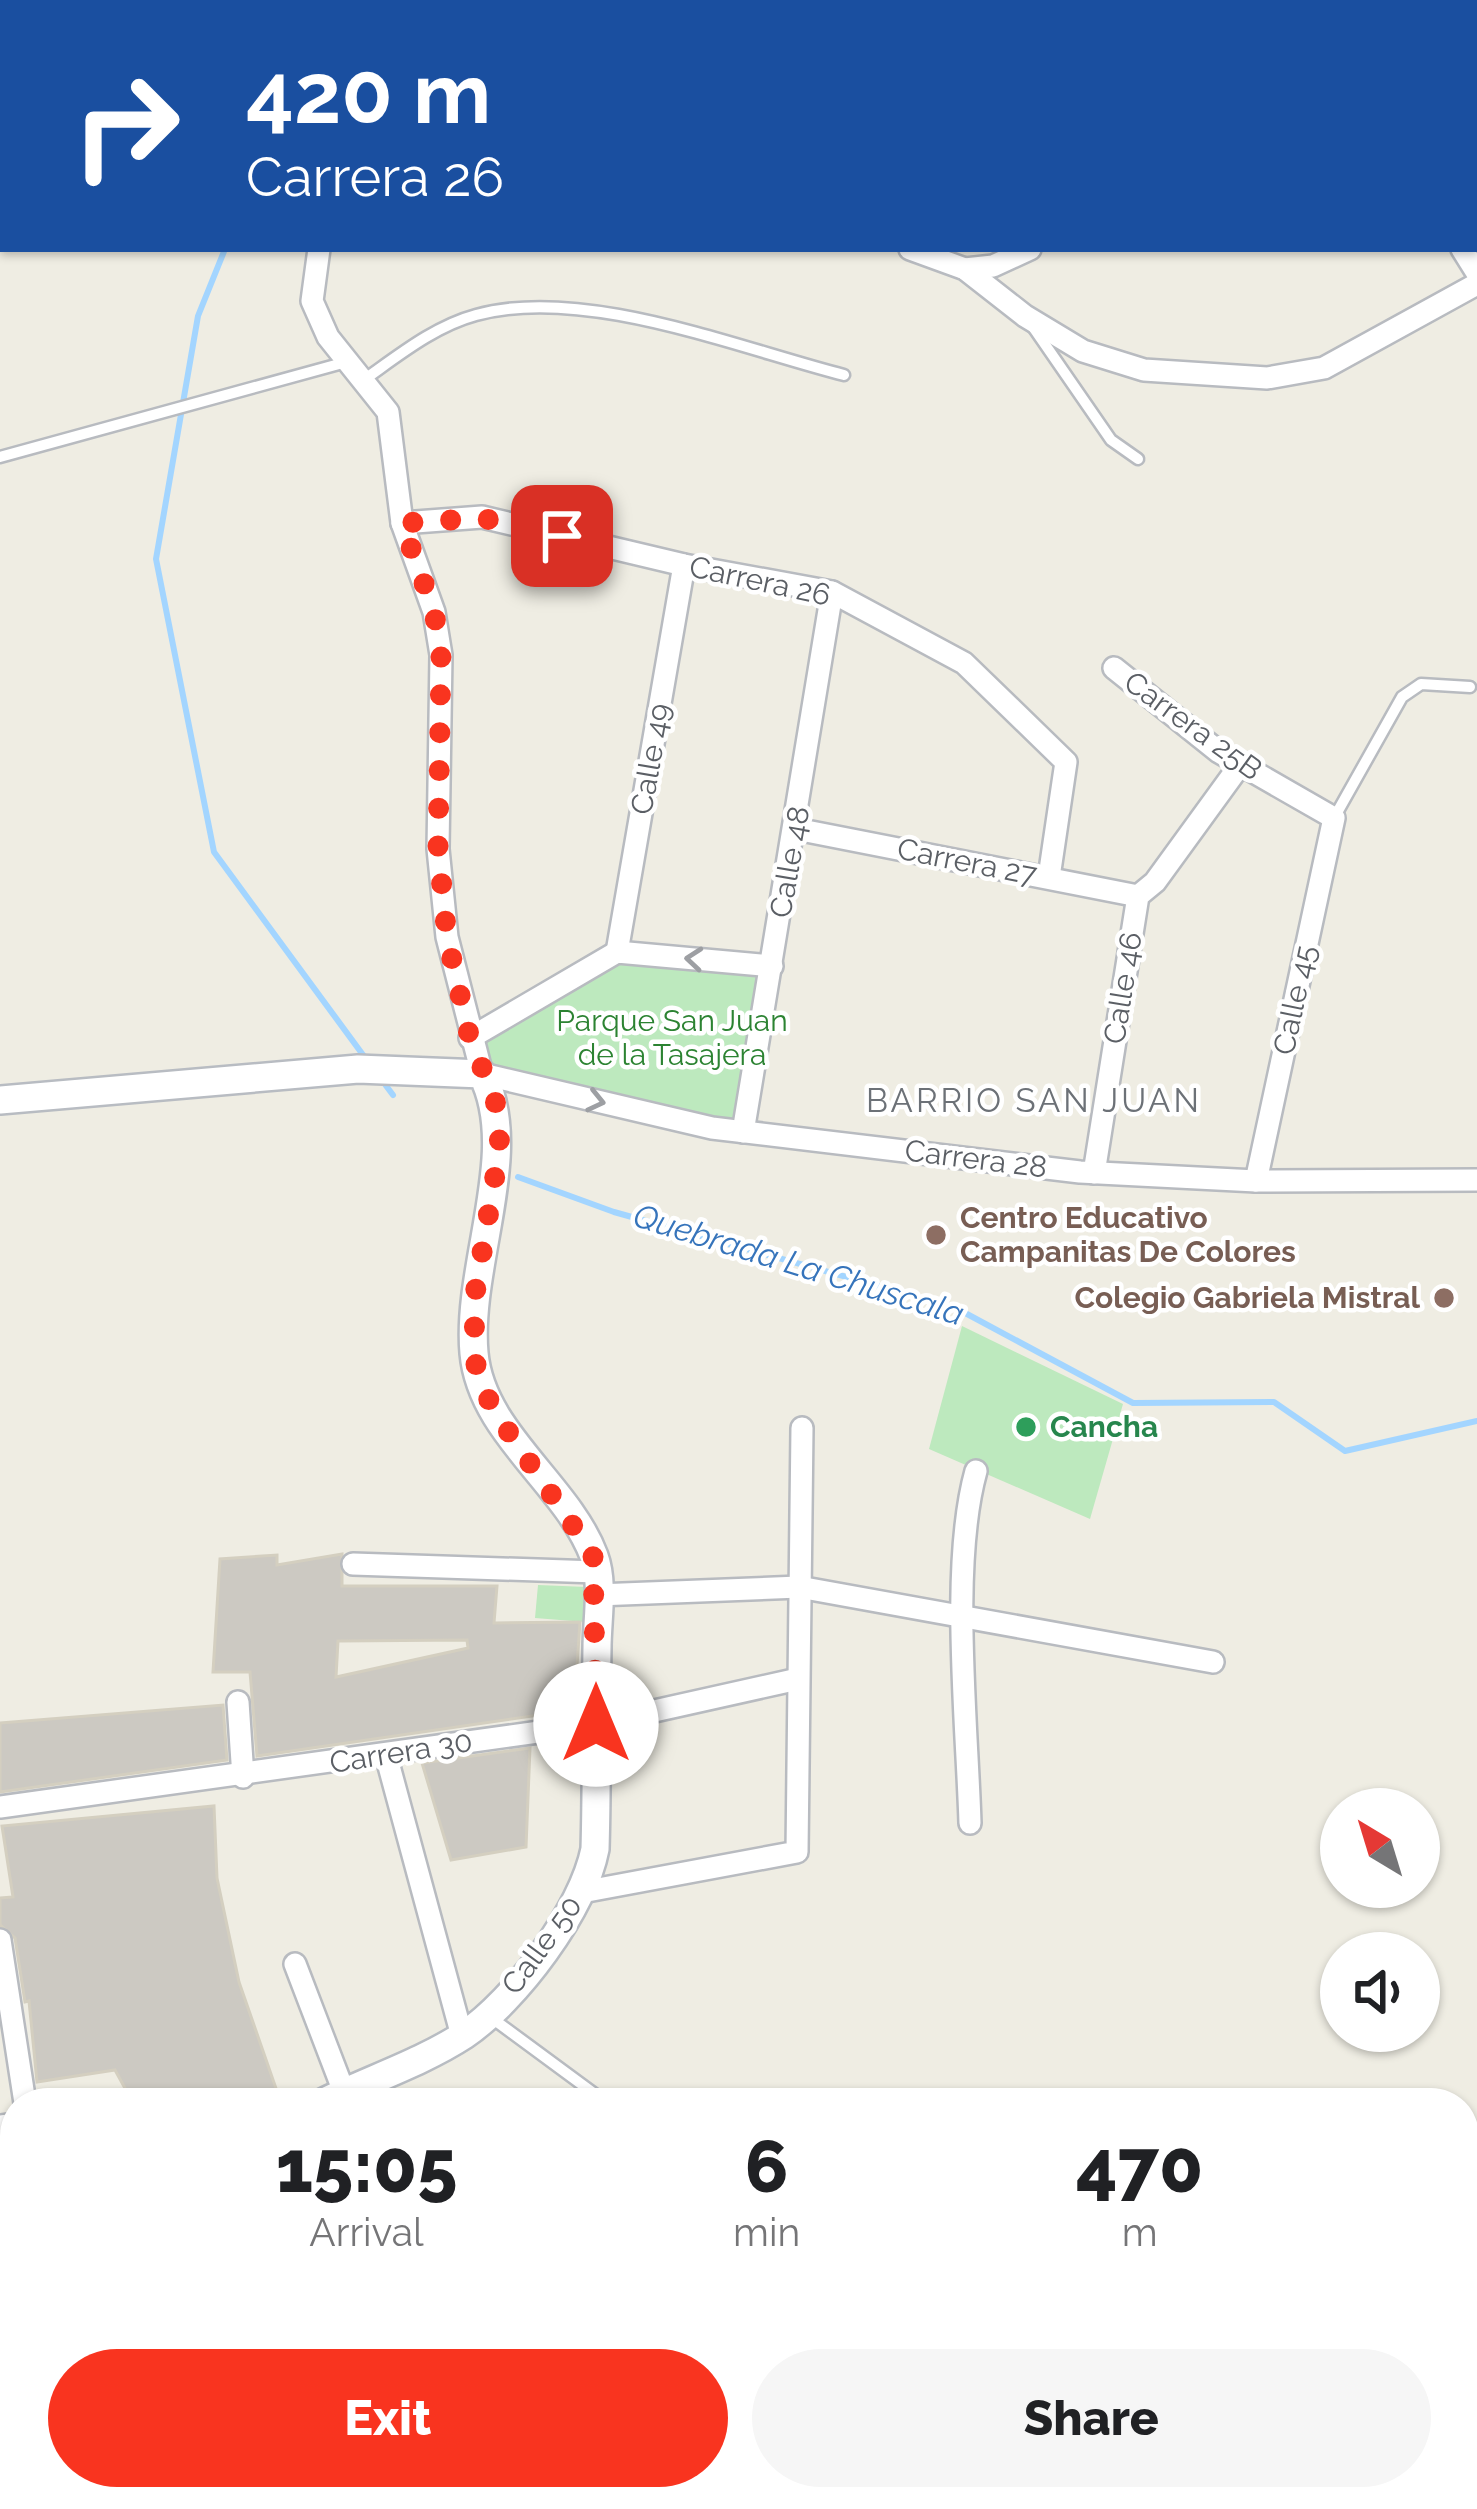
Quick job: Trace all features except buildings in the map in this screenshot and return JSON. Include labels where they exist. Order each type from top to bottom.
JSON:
[{"type":"street","name":"Calle 50","points":[[319,252],[312,302],[328,337],[388,412],[402,523],[434,611],[441,656],[438,848],[447,937],[470,1039],[497,1115],[500,1146],[475,1294],[479,1382],[569,1512],[597,1583],[595,1849],[582,1892],[565,1924],[488,2016],[462,2036],[352,2088]]},
{"type":"street","points":[[918,252],[965,269],[1025,316],[1083,350],[1144,370],[1268,378],[1324,368],[1477,284]]},
{"type":"street","points":[[965,269],[993,266],[1023,252]]},
{"type":"street","name":"Carrera 26","points":[[402,523],[482,518],[684,565],[832,592],[964,663],[1066,761],[1048,877]]},
{"type":"street","name":"Calle 49","points":[[617,952],[684,565]]},
{"type":"street","name":"Calle 48","points":[[743,1132],[832,592]]},
{"type":"street","name":"Carrera 25B","points":[[1114,668],[1240,765],[1334,818]]},
{"type":"street","name":"Calle 46","points":[[1094,1172],[1138,896],[1155,882],[1240,765]]},
{"type":"street","name":"Calle 45","points":[[1256,1181],[1334,818]]},
{"type":"street","name":"Carrera 27","points":[[796,830],[1138,896]]},
{"type":"street","points":[[470,1039],[617,952],[772,965]]},
{"type":"street","points":[[0,1100],[358,1069],[482,1074]]},
{"type":"street","name":"Carrera 28","points":[[482,1074],[743,1132],[1094,1172],[1256,1181],[1477,1180]]},
{"type":"street","points":[[582,1892],[797,1852],[802,1428]]},
{"type":"street","points":[[970,1823],[964,1620],[970,1494],[976,1471]]},
{"type":"street","points":[[352,1564],[597,1583],[799,1587],[1213,1662]]},
{"type":"street","name":"Carrera 30","points":[[0,1808],[596,1724],[798,1679]]},
{"type":"street","points":[[238,1702],[243,1777]]},
{"type":"street","points":[[386,1755],[462,2036]]},
{"type":"street","points":[[0,1940],[23,2088]]},
{"type":"street","points":[[295,1964],[330,2088]]},
{"type":"lane","points":[[0,457],[158,413],[359,370],[476,314],[543,307],[630,319],[844,375]]},
{"type":"lane","points":[[1025,316],[1112,440],[1138,459]]},
{"type":"lane","points":[[1334,818],[1402,698],[1421,684],[1470,687]]},
{"type":"lane","points":[[488,2016],[586,2088]]},
{"type":"green space","name":"Parque San Juan de la Tasajera","points":[[617,955],[770,968],[742,1131],[490,1086],[481,1032]]},
{"type":"green space","name":"Cancha","points":[[962,1326],[1123,1404],[1090,1519],[929,1449]]},
{"type":"green space","points":[[538,1585],[587,1587],[585,1622],[535,1618]]},
{"type":"waterway","points":[[224,252],[198,316],[156,559],[214,852],[366,1059]]},
{"type":"waterway","points":[[381,1079],[393,1095]]},
{"type":"waterway","name":"Quebrada La Chuscala","points":[[518,1177],[614,1212],[954,1307],[1133,1403],[1274,1402],[1345,1451],[1477,1421]]},
{"type":"place","name":"Centro Educativo Campanitas De Colores","points":[[936,1235]]},
{"type":"place","name":"Colegio Gabriela Mistral","points":[[1444,1298]]},
{"type":"place","name":"Cancha","points":[[1026,1427]]},
{"type":"district","name":"BARRIO SAN JUAN","points":[[1034,1100]]},
{"type":"route","points":[[562,536],[482,518],[402,523],[434,611],[441,656],[438,848],[447,937],[470,1039],[495,1098],[500,1146],[475,1294],[474,1353],[479,1382],[499,1418],[569,1512],[593,1555],[597,1572],[596,1724]]}]
